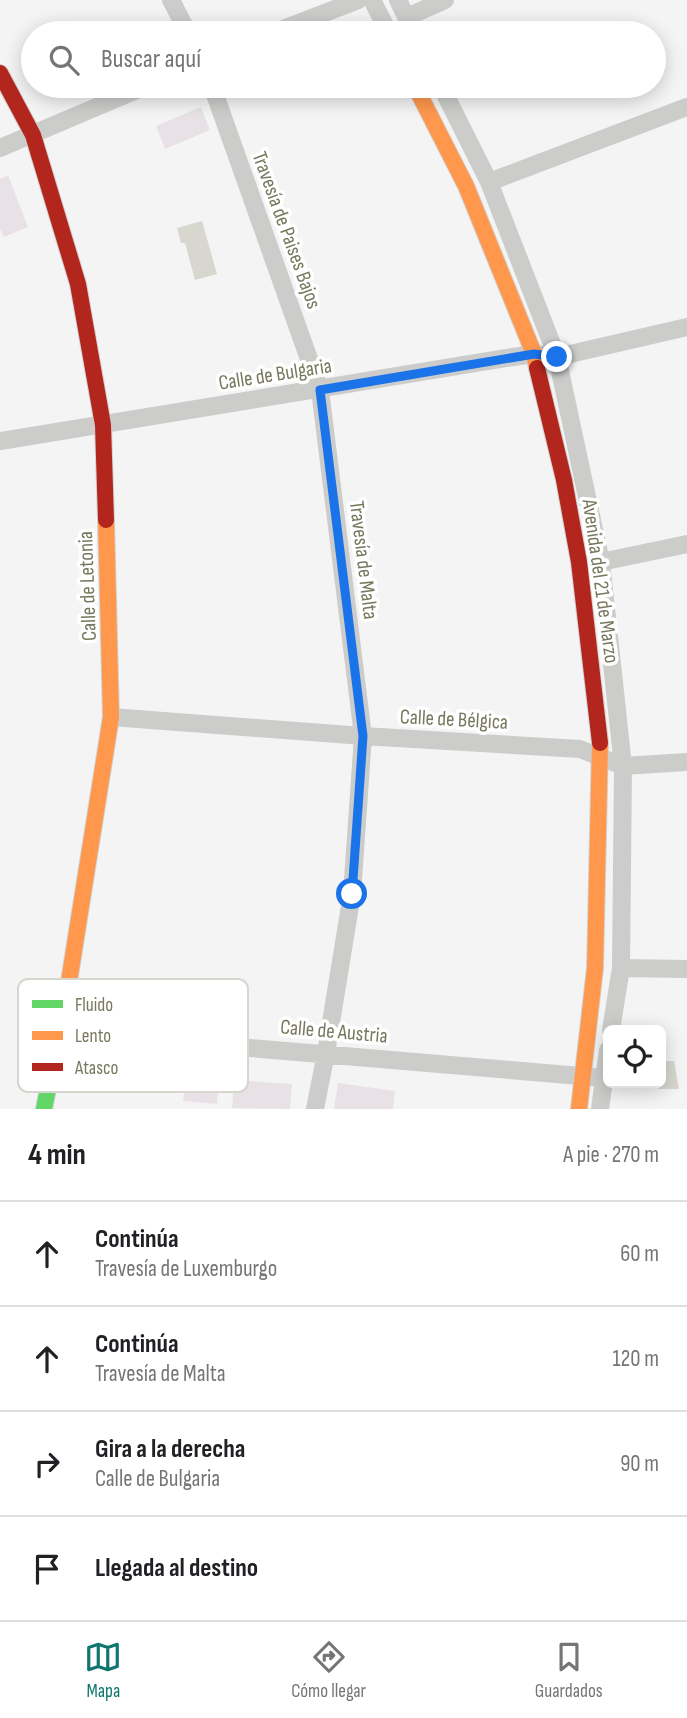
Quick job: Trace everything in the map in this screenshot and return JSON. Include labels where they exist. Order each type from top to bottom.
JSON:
[{"type":"street","points":[[171,0],[182,21]]},
{"type":"street","points":[[304,21],[358,0]]},
{"type":"street","points":[[372,0],[383,21]]},
{"type":"street","points":[[398,0],[408,21]]},
{"type":"street","points":[[416,21],[445,0]]},
{"type":"street","name":"Calle de Letonia","points":[[0,73],[33,135],[78,284],[103,425],[111,717],[69,979]]},
{"type":"street","points":[[0,148],[118,98]]},
{"type":"street","name":"Travesía de Paises Bajos","points":[[216,98],[320,390]]},
{"type":"street","name":"Avenida del 21 de Marzo","points":[[421,98],[466,186],[534,354],[564,480],[579,562],[601,756],[595,968],[579,1109]]},
{"type":"street","name":"Avenida del 21 de Marzo","points":[[447,98],[489,182],[557,357],[601,562],[624,766],[621,968],[612,1025]]},
{"type":"street","points":[[489,182],[687,107]]},
{"type":"street","points":[[557,357],[687,327]]},
{"type":"street","name":"Calle de Bulgaria","points":[[0,441],[534,354],[557,357]]},
{"type":"street","name":"Travesía de Malta","points":[[315,1109],[352,894],[363,736],[320,390]]},
{"type":"street","points":[[601,562],[687,544]]},
{"type":"street","name":"Calle de Bélgica","points":[[111,717],[580,749],[624,766]]},
{"type":"street","points":[[624,766],[687,762]]},
{"type":"street","points":[[621,968],[687,969]]},
{"type":"street","name":"Calle de Austria","points":[[248,1047],[603,1078]]},
{"type":"street","points":[[600,1109],[603,1086]]},
{"type":"shaded area","points":[[201,107],[210,130],[165,149],[156,126]]},
{"type":"shaded area","points":[[8,175],[28,227],[4,237],[0,229],[0,179]]},
{"type":"shaded area","points":[[202,221],[217,274],[195,280],[185,243],[181,243],[177,228]]},
{"type":"shaded area","points":[[666,1061],[674,1061],[679,1089],[658,1089],[666,1088]]},
{"type":"shaded area","points":[[248,1081],[292,1084],[290,1109],[232,1108],[233,1092],[248,1092]]},
{"type":"shaded area","points":[[338,1083],[395,1091],[393,1109],[334,1109]]},
{"type":"shaded area","points":[[184,1092],[218,1092],[217,1104],[183,1101]]},
{"type":"traffic: fast","points":[[44,1109],[47,1092]]},
{"type":"traffic: slow","points":[[421,98],[466,186],[534,354],[537,368]]},
{"type":"traffic: slow","points":[[69,979],[111,717],[106,520]]},
{"type":"traffic: slow","points":[[579,1109],[595,968],[600,743]]},
{"type":"traffic: jam","points":[[0,73],[33,135],[78,284],[103,425],[106,520]]},
{"type":"traffic: jam","points":[[537,368],[564,480],[579,562],[600,743]]},
{"type":"route","points":[[352,894],[363,736],[320,390],[534,354],[557,357]]}]
